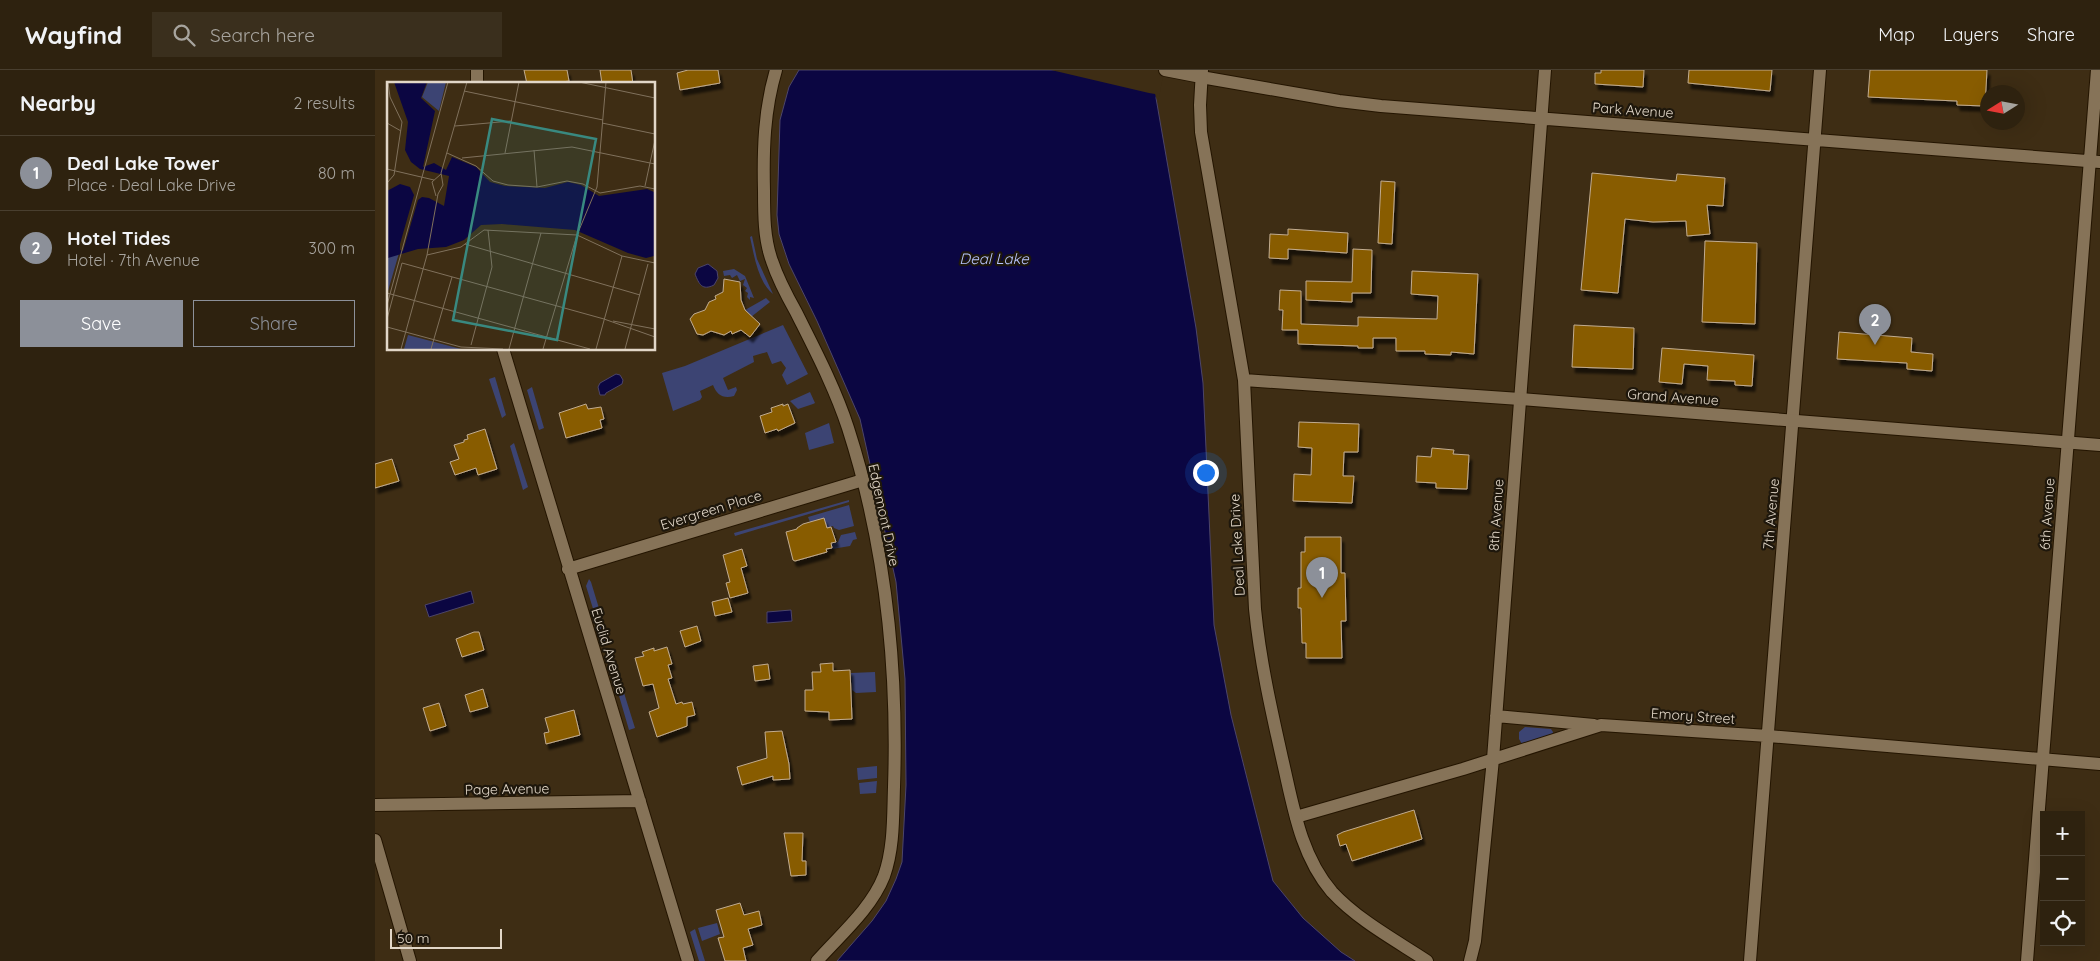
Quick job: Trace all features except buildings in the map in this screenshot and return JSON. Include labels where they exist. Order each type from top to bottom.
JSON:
[{"type":"street","name":"Edgemont Drive","points":[[776,70],[765,126],[764,226],[778,276],[839,403],[863,480],[877,549],[888,622],[895,719],[893,827],[889,856],[876,891],[859,915],[817,961]]},
{"type":"street","name":"Park Avenue","points":[[1165,70],[1201,74],[1361,104],[2095,161]]},
{"type":"street","name":"8th Avenue","points":[[1470,961],[1475,941],[1493,759],[1545,70]]},
{"type":"street","name":"7th Avenue","points":[[1750,961],[1820,70]]},
{"type":"street","name":"6th Avenue","points":[[2027,961],[2067,442],[2095,161],[2097,70]]},
{"type":"street","name":"Deal Lake Drive","points":[[1201,74],[1201,132],[1244,380],[1258,644],[1267,693],[1296,817],[1310,859],[1331,890],[1369,923],[1427,961]]},
{"type":"street","name":"Euclid Avenue","points":[[503,350],[688,961]]},
{"type":"street","name":"Grand Avenue","points":[[1244,380],[1520,399],[2100,445]]},
{"type":"street","name":"Evergreen Place","points":[[568,569],[863,480]]},
{"type":"street","points":[[1496,716],[1601,726]]},
{"type":"street","name":"Emory Street","points":[[1296,817],[1601,726],[1768,736],[2100,764]]},
{"type":"street","name":"Page Avenue","points":[[375,805],[640,801]]},
{"type":"street","points":[[375,840],[410,961]]},
{"type":"shaded area","points":[[752,236],[757,259],[773,294],[764,283],[757,268],[750,237]]},
{"type":"shaded area","points":[[734,269],[745,276],[754,298],[750,297],[750,300],[747,297],[748,293],[745,291],[747,288],[743,285],[745,279],[740,281],[737,275],[732,278],[730,275],[724,276],[723,271]]},
{"type":"shaded area","points":[[766,298],[770,302],[751,317],[745,310]]},
{"type":"shaded area","points":[[783,325],[808,374],[787,385],[782,375],[786,368],[781,361],[772,364],[767,352],[753,356],[754,362],[723,378],[728,390],[736,387],[737,390],[734,396],[727,397],[721,395],[713,385],[700,391],[702,397],[700,400],[673,411],[662,373],[685,366]]},
{"type":"shaded area","points":[[495,377],[506,415],[502,418],[489,379]]},
{"type":"shaded area","points":[[532,387],[544,428],[539,430],[527,390]]},
{"type":"shaded area","points":[[810,392],[815,403],[813,404],[798,409],[790,401]]},
{"type":"shaded area","points":[[829,423],[834,443],[809,450],[805,433]]},
{"type":"shaded area","points":[[514,443],[528,487],[523,490],[510,446]]},
{"type":"shaded area","points":[[849,500],[849,502],[735,536],[734,533]]},
{"type":"shaded area","points":[[849,505],[854,526],[839,530],[833,526],[827,528],[810,522],[808,517]]},
{"type":"shaded area","points":[[855,532],[857,539],[853,540],[850,546],[832,549],[831,544],[838,542],[841,535]]},
{"type":"shaded area","points":[[589,579],[609,641],[603,641],[586,586]]},
{"type":"shaded area","points":[[875,672],[876,692],[856,693],[852,690],[851,673]]},
{"type":"shaded area","points":[[620,680],[635,728],[629,730],[615,682]]},
{"type":"shaded area","points":[[1525,727],[1551,729],[1553,732],[1552,736],[1522,744],[1519,739],[1519,732]]},
{"type":"shaded area","points":[[877,766],[877,778],[858,780],[857,768]]},
{"type":"shaded area","points":[[877,781],[876,793],[860,794],[859,783]]},
{"type":"shaded area","points":[[717,923],[720,934],[702,941],[698,928]]},
{"type":"shaded area","points":[[695,929],[705,961],[699,961],[690,932]]},
{"type":"water","name":"Deal Lake","points":[[799,70],[1161,70],[1156,98],[1196,328],[1203,383],[1214,625],[1231,715],[1273,881],[1303,918],[1341,952],[1355,961],[837,961],[872,921],[886,901],[902,862],[906,785],[905,679],[896,582],[860,419],[817,321],[789,264],[779,234],[777,215],[780,120],[789,87]]},
{"type":"water","points":[[708,264],[717,271],[718,278],[714,285],[704,287],[701,286],[695,274],[698,268]]},
{"type":"water","points":[[616,374],[620,375],[623,380],[622,384],[605,395],[600,395],[598,387],[600,383]]},
{"type":"water","points":[[471,591],[474,603],[429,617],[425,605]]},
{"type":"water","points":[[791,610],[792,621],[767,623],[767,612]]},
{"type":"pier","points":[[1051,70],[1164,70],[1158,103],[1155,94]]},
{"type":"place","name":"Hotel Tides","points":[[1875,345]]},
{"type":"place","name":"Deal Lake Tower","points":[[1322,598]]}]
